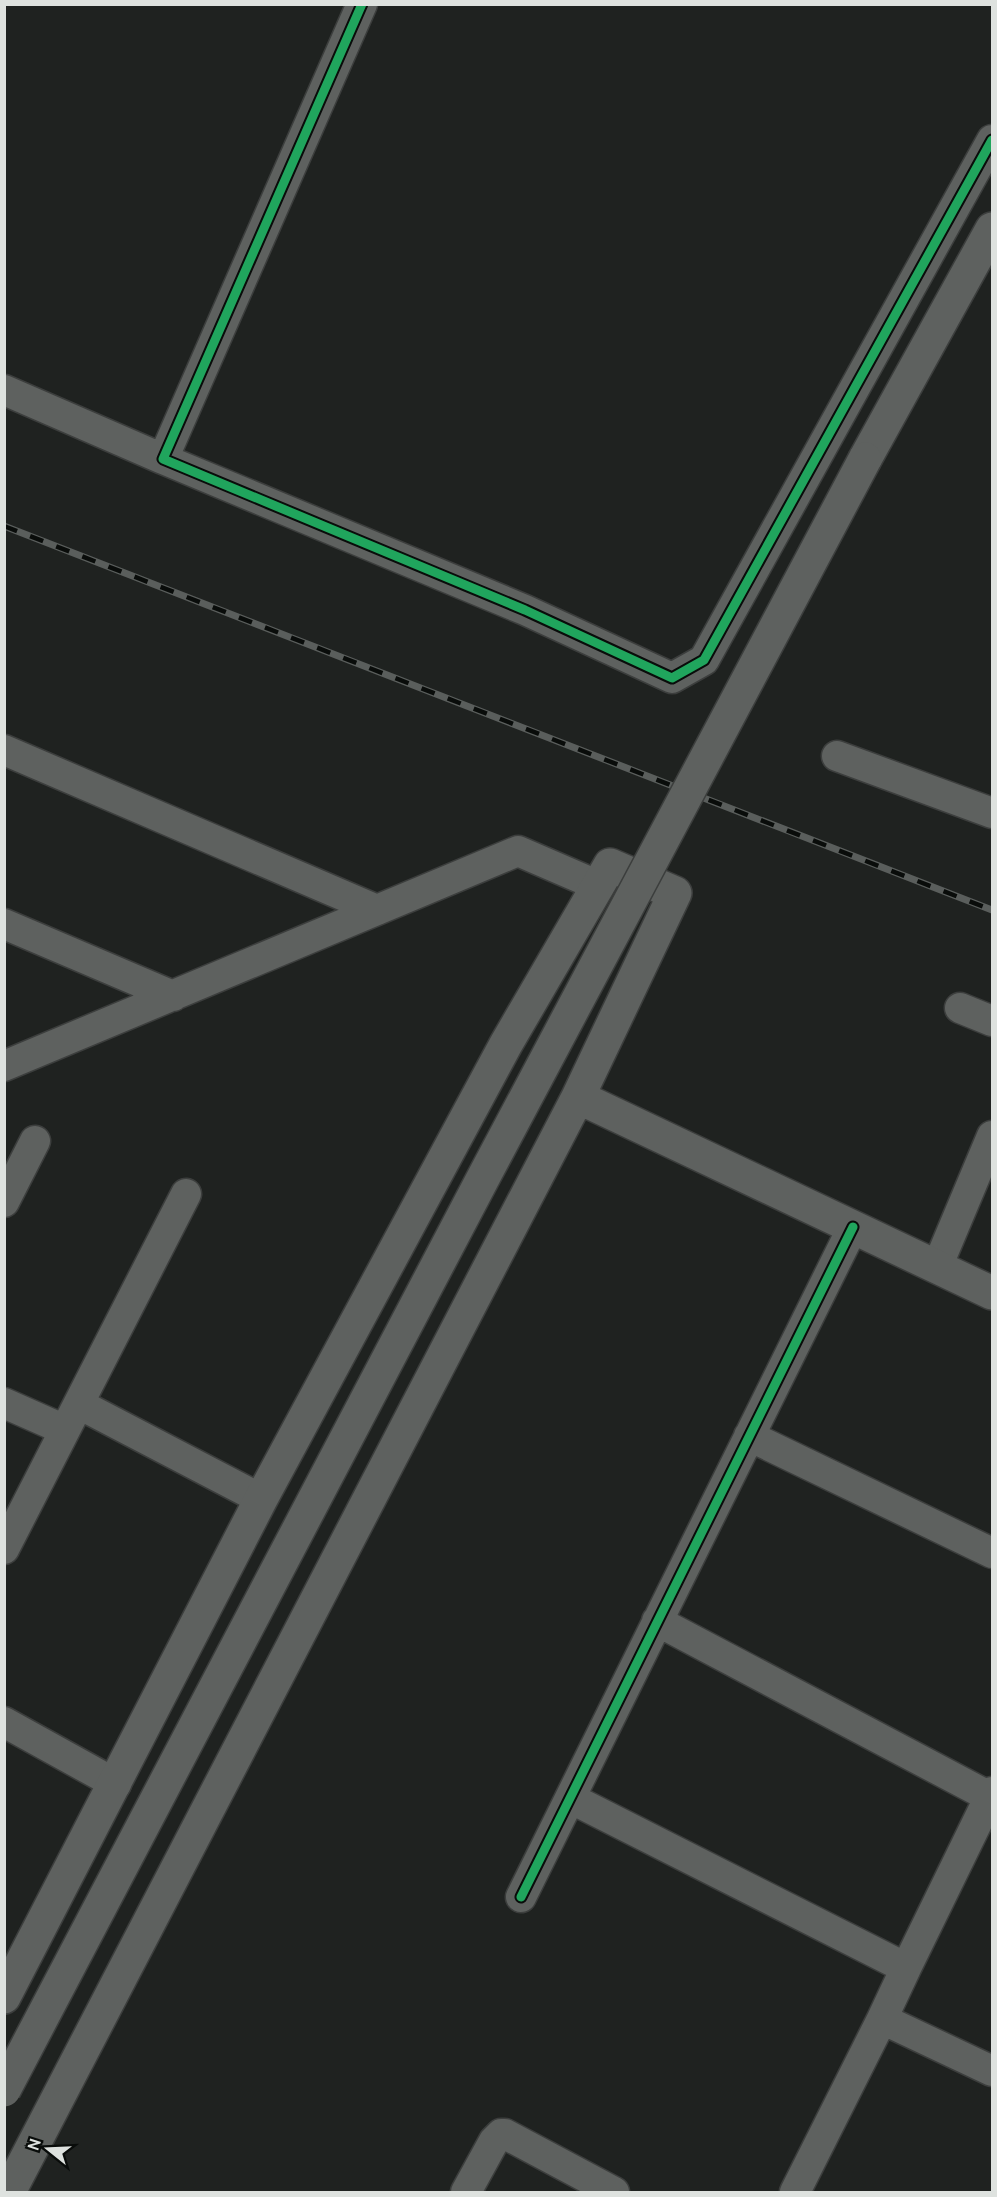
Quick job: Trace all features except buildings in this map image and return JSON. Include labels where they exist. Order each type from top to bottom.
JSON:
[{"type":"main road","points":[[4,2090],[482,1180],[866,459],[993,229]]},
{"type":"main road","points":[[4,1997],[116,1784],[261,1499],[506,1044],[610,866],[675,893],[578,1097],[9,2193]]},
{"type":"main road","points":[[578,1097],[993,1293]]},
{"type":"street","points":[[163,459],[362,4]]},
{"type":"street","points":[[4,390],[525,610],[672,678],[704,660],[993,140]]},
{"type":"street","points":[[4,750],[377,910]]},
{"type":"street","points":[[837,756],[993,813]]},
{"type":"street","points":[[4,1066],[518,851],[599,886]]},
{"type":"street","points":[[4,924],[173,996]]},
{"type":"street","points":[[960,1008],[993,1021]]},
{"type":"street","points":[[936,1267],[993,1136]]},
{"type":"street","points":[[4,1202],[35,1141]]},
{"type":"street","points":[[4,1549],[186,1194]]},
{"type":"street","points":[[521,1897],[853,1227]]},
{"type":"street","points":[[4,1403],[72,1417],[261,1499]]},
{"type":"street","points":[[749,1436],[993,1553]]},
{"type":"street","points":[[657,1621],[991,1795],[795,2193]]},
{"type":"street","points":[[4,1722],[116,1784]]},
{"type":"street","points":[[570,1798],[906,1968]]},
{"type":"street","points":[[882,2019],[993,2072]]},
{"type":"street","points":[[466,2193],[494,2141],[501,2134],[505,2134],[614,2193]]},
{"type":"railway","points":[[4,526],[992,910]]},
{"type":"cycle path","points":[[362,4],[163,459],[525,610],[672,678],[704,660],[992,140]]},
{"type":"cycle path","points":[[521,1897],[853,1227]]}]
